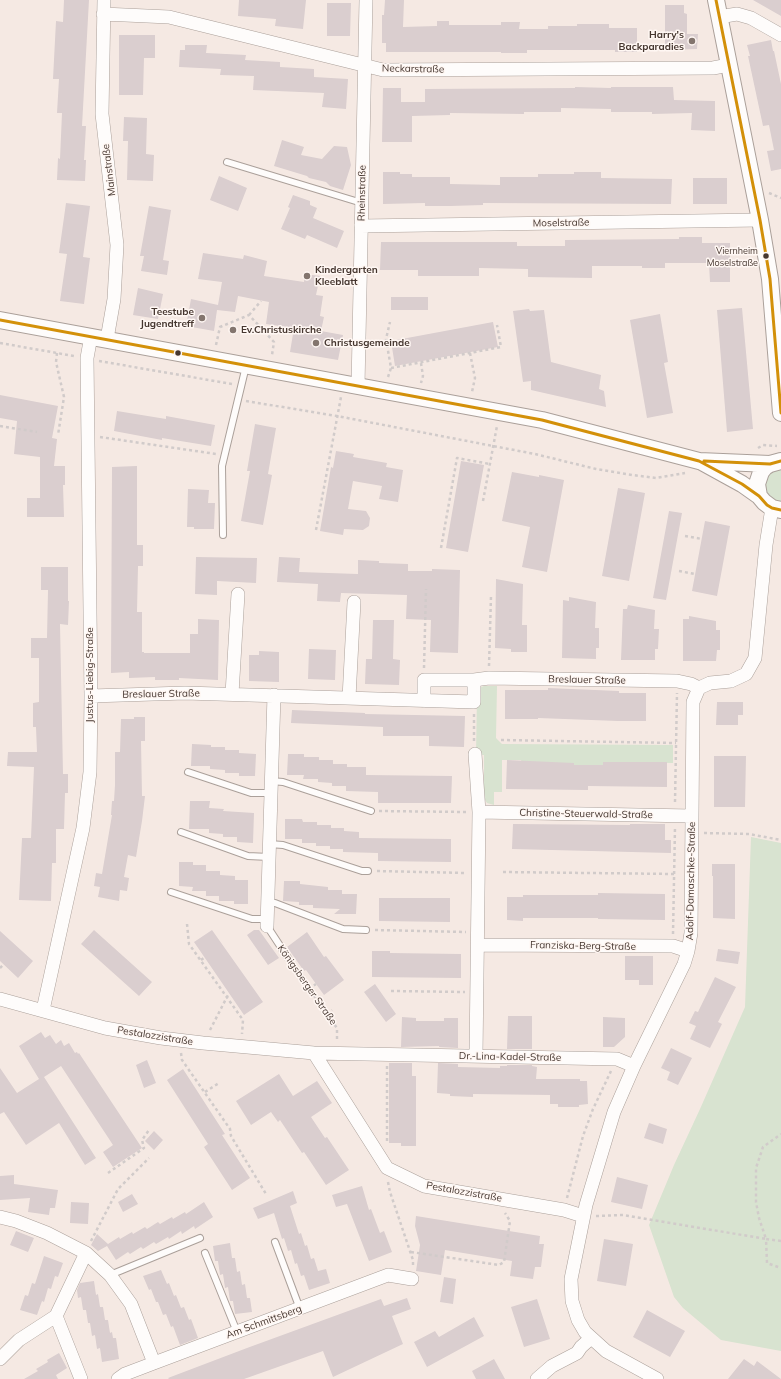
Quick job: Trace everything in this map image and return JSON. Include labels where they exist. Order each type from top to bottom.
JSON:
[{"type":"street","name":"Mainstraße","points":[[104,0],[102,114],[117,245],[114,299],[107,339]]},
{"type":"street","name":"Rheinstraße","points":[[351,385],[362,203],[366,0]]},
{"type":"street","points":[[716,0],[760,220],[771,285],[780,372],[781,413]]},
{"type":"street","name":"Neckarstraße","points":[[103,14],[170,17],[383,70],[713,68],[729,65]]},
{"type":"street","points":[[719,17],[737,14],[752,18],[781,35]]},
{"type":"street","name":"Moselstraße","points":[[361,226],[760,220]]},
{"type":"street","points":[[0,320],[542,420],[699,461],[742,484],[759,496],[764,502],[776,509],[766,544],[755,658],[746,674],[731,681],[710,683],[699,688]]},
{"type":"street","name":"Justus-Liebig-Straße","points":[[43,1010],[84,828],[90,772],[91,696],[87,358],[91,336]]},
{"type":"street","points":[[699,461],[775,462]]},
{"type":"street","points":[[759,496],[757,484],[758,478],[765,468],[775,462]]},
{"type":"street","points":[[232,694],[238,594]]},
{"type":"street","points":[[349,698],[354,602]]},
{"type":"street","name":"Breslauer Straße","points":[[424,680],[474,680],[489,678],[677,681],[691,684],[699,688]]},
{"type":"street","points":[[424,680],[424,701]]},
{"type":"street","points":[[474,680],[474,702]]},
{"type":"street","name":"Adolf-Damaschke-Straße","points":[[658,1379],[606,1351],[585,1332],[578,1320],[572,1301],[571,1279],[583,1216],[614,1112],[634,1066],[684,964],[688,950],[691,932],[693,702],[699,688]]},
{"type":"street","name":"Breslauer Straße","points":[[91,696],[185,693],[474,702]]},
{"type":"street","points":[[267,923],[274,695]]},
{"type":"street","points":[[475,754],[479,812],[476,1056]]},
{"type":"street","name":"Christine-Steuerwald-Straße","points":[[479,812],[692,816]]},
{"type":"street","name":"Franziska-Berg-Straße","points":[[477,938],[673,946],[688,950]]},
{"type":"street","name":"Pestalozzistraße","points":[[0,999],[105,1028],[180,1040],[314,1053],[386,1054]]},
{"type":"street","points":[[314,1053],[387,1168]]},
{"type":"street","name":"Dr.-Lina-Kadel-Straße","points":[[386,1054],[617,1059],[634,1066]]},
{"type":"street","name":"Pestalozzistraße","points":[[387,1168],[424,1186],[564,1210],[583,1216]]},
{"type":"street","points":[[0,1217],[16,1221],[47,1233],[86,1252],[110,1275],[131,1304],[154,1363]]},
{"type":"street","points":[[0,1359],[19,1340],[56,1316],[86,1252]]},
{"type":"street","name":"Am Schmittsberg","points":[[118,1379],[125,1374],[388,1275],[412,1279]]},
{"type":"street","points":[[56,1316],[81,1379]]},
{"type":"street","points":[[537,1379],[552,1366],[577,1353],[591,1338]]},
{"type":"lane","points":[[227,162],[362,203]]},
{"type":"lane","points":[[223,535],[222,466],[246,366]]},
{"type":"lane","points":[[188,772],[251,793],[283,782],[371,811]]},
{"type":"lane","points":[[181,832],[248,856],[283,845],[362,871],[368,871]]},
{"type":"lane","points":[[171,892],[267,923]]},
{"type":"lane","points":[[268,903],[275,904],[343,929],[366,930]]},
{"type":"lane","name":"Königsberger Straße","points":[[267,923],[288,958]]},
{"type":"lane","points":[[110,1275],[200,1238]]},
{"type":"lane","points":[[275,1242],[300,1309]]},
{"type":"lane","points":[[205,1253],[237,1332]]},
{"type":"path","points":[[214,359],[220,327],[249,315],[261,301]]},
{"type":"path","points":[[249,315],[274,342],[269,370]]},
{"type":"path","points":[[385,391],[391,368],[386,339],[390,322]]},
{"type":"path","points":[[391,368],[501,348],[497,325]]},
{"type":"path","points":[[0,343],[241,386]]},
{"type":"path","points":[[57,353],[56,362],[64,397],[58,434]]},
{"type":"path","points":[[469,407],[474,378],[470,353]]},
{"type":"path","points":[[418,397],[423,376],[421,362]]},
{"type":"path","points":[[316,530],[337,416],[351,385]]},
{"type":"path","points":[[238,400],[337,416],[535,454],[596,469],[656,478],[686,473],[689,474]]},
{"type":"path","points":[[483,501],[500,412]]},
{"type":"path","points":[[0,426],[37,432]]},
{"type":"path","points":[[87,436],[104,437],[225,455]]},
{"type":"path","points":[[441,548],[457,458],[490,464]]},
{"type":"path","points":[[685,536],[702,539]]},
{"type":"path","points":[[679,571],[695,574]]},
{"type":"path","points":[[424,680],[426,589]]},
{"type":"path","points":[[489,678],[491,596]]},
{"type":"path","points":[[474,702],[475,754]]},
{"type":"path","points":[[501,740],[693,744]]},
{"type":"path","points":[[371,811],[479,812]]},
{"type":"path","points":[[692,832],[749,834],[781,840]]},
{"type":"path","points":[[368,871],[478,873]]},
{"type":"path","points":[[503,872],[674,874]]},
{"type":"path","points":[[187,924],[189,944],[243,1020],[240,1046]]},
{"type":"path","points":[[366,930],[477,938]]},
{"type":"path","points":[[201,960],[205,957]]},
{"type":"path","name":"Königsberger Straße","points":[[288,958],[337,1028],[337,1053]]},
{"type":"path","points":[[0,968],[4,964]]},
{"type":"path","points":[[309,989],[316,984]]},
{"type":"path","points":[[391,991],[477,992]]},
{"type":"path","points":[[203,1043],[229,993]]},
{"type":"path","points":[[327,1014],[332,1010]]},
{"type":"path","points":[[180,1040],[182,1060],[230,1130],[231,1136],[266,1194]]},
{"type":"path","points":[[386,1054],[387,1146]]},
{"type":"path","points":[[205,1092],[219,1083]]},
{"type":"path","points":[[108,1173],[144,1148],[142,1140],[149,1130]]},
{"type":"path","points":[[781,1134],[763,1147],[756,1168],[756,1202],[759,1218],[766,1239],[767,1263],[781,1268]]},
{"type":"path","points":[[86,1252],[118,1189],[149,1158]]},
{"type":"path","points":[[387,1168],[390,1192],[414,1260],[412,1279]]},
{"type":"path","points":[[411,1252],[499,1265],[504,1262],[510,1221],[504,1212],[506,1200]]},
{"type":"path","points":[[583,1216],[623,1215],[781,1242]]},
{"type":"green space","points":[[781,469],[781,502],[772,499],[768,495],[765,484],[770,474],[775,470]]},
{"type":"green space","points":[[484,686],[497,686],[496,738],[502,744],[673,745],[673,763],[603,762],[603,765],[574,765],[522,762],[521,760],[502,760],[502,792],[494,792],[494,805],[487,803],[484,798],[484,755],[476,755],[477,694],[479,688]]},
{"type":"green space","points":[[751,837],[781,843],[781,1351],[721,1340],[683,1308],[674,1297],[649,1225],[674,1165],[745,1007]]},
{"type":"building","points":[[64,0],[89,0],[82,126],[86,126],[84,160],[86,160],[85,181],[57,180],[58,158],[60,159],[62,113],[57,113],[59,79],[53,79],[56,21],[63,22]]},
{"type":"building","points":[[239,0],[306,0],[303,29],[275,26],[276,19],[238,16]]},
{"type":"building","points":[[385,0],[404,0],[403,27],[437,26],[437,21],[449,21],[449,25],[501,25],[501,22],[520,22],[519,29],[548,29],[548,26],[577,26],[577,24],[609,24],[609,28],[637,28],[637,52],[615,52],[615,50],[527,50],[527,53],[386,52],[386,43],[382,43],[382,15],[384,15]]},
{"type":"building","points":[[753,0],[781,0],[781,16]]},
{"type":"building","points":[[327,3],[351,3],[350,36],[327,36]]},
{"type":"building","points":[[665,5],[684,5],[684,13],[687,14],[687,34],[698,34],[697,49],[665,50]]},
{"type":"building","points":[[119,35],[155,35],[155,58],[144,58],[143,95],[119,95]]},
{"type":"building","points":[[771,40],[781,84],[781,169],[771,171],[767,151],[774,150],[769,125],[763,126],[747,45]]},
{"type":"building","points":[[185,45],[207,45],[206,53],[246,55],[245,60],[280,62],[280,67],[314,69],[314,77],[348,79],[346,109],[322,107],[324,93],[253,90],[254,76],[220,75],[221,69],[179,67],[180,50],[185,50]]},
{"type":"building","points":[[673,87],[674,100],[715,101],[715,131],[691,130],[692,113],[652,114],[652,112],[611,112],[611,109],[561,108],[561,112],[524,112],[524,114],[450,113],[450,115],[412,116],[412,142],[382,142],[383,88],[401,88],[401,102],[425,102],[425,89]]},
{"type":"building","points":[[124,117],[147,118],[146,154],[154,155],[153,181],[127,180],[128,141],[123,141]]},
{"type":"building","points":[[282,140],[304,147],[301,155],[322,159],[334,146],[347,147],[351,165],[343,190],[330,186],[326,182],[274,166]]},
{"type":"building","points":[[383,172],[412,174],[412,177],[450,177],[450,184],[500,185],[500,177],[538,177],[538,174],[574,174],[574,172],[601,172],[601,178],[672,179],[671,204],[483,203],[483,205],[425,206],[425,203],[383,204]]},
{"type":"building","points":[[219,176],[247,188],[238,211],[210,200]]},
{"type":"building","points":[[693,178],[727,178],[727,204],[693,204]]},
{"type":"building","points":[[293,195],[310,201],[310,205],[317,208],[313,218],[344,231],[337,248],[307,235],[305,239],[281,229],[290,208],[288,207]]},
{"type":"building","points":[[66,203],[90,206],[83,257],[90,258],[84,304],[60,301],[67,254],[59,253]]},
{"type":"building","points":[[149,206],[171,210],[163,260],[169,261],[167,275],[141,271],[144,256],[140,256]]},
{"type":"building","points":[[679,237],[702,237],[702,243],[730,243],[730,282],[710,282],[709,263],[665,263],[665,268],[642,268],[642,266],[592,266],[592,278],[528,277],[528,269],[479,268],[479,276],[418,276],[418,270],[380,270],[381,242],[517,242],[517,246],[565,246],[565,240],[679,239]]},
{"type":"building","points":[[203,253],[243,259],[244,255],[267,261],[264,276],[304,282],[305,274],[320,276],[316,295],[323,296],[320,316],[324,317],[321,331],[343,335],[338,360],[290,352],[294,328],[266,324],[269,302],[238,296],[235,312],[217,310],[214,331],[186,326],[191,299],[218,305],[222,282],[198,279]]},
{"type":"building","points":[[138,288],[163,294],[158,319],[133,315]]},
{"type":"building","points":[[391,297],[428,297],[428,310],[391,310]]},
{"type":"building","points":[[742,308],[753,429],[727,432],[717,310]]},
{"type":"building","points":[[529,309],[530,311],[544,310],[551,362],[601,375],[599,389],[604,391],[606,407],[531,390],[531,381],[523,382],[513,311]]},
{"type":"building","points":[[660,314],[668,362],[664,363],[673,413],[647,418],[630,320]]},
{"type":"building","points":[[493,322],[498,347],[395,366],[391,341]]},
{"type":"building","points":[[0,395],[58,406],[52,438],[57,439],[54,466],[65,466],[65,485],[63,485],[64,517],[27,517],[27,498],[40,498],[40,457],[14,454],[17,421],[0,418]]},
{"type":"building","points":[[117,411],[166,419],[166,416],[215,425],[211,446],[162,438],[162,440],[114,431]]},
{"type":"building","points":[[255,424],[276,428],[268,474],[272,475],[263,525],[241,521],[250,471],[247,471]]},
{"type":"building","points":[[336,451],[354,454],[353,457],[387,463],[386,467],[403,470],[398,502],[379,499],[382,486],[353,481],[348,509],[366,511],[370,518],[369,526],[363,530],[344,529],[343,535],[320,531],[331,467],[333,468]]},
{"type":"building","points":[[461,461],[484,465],[468,552],[446,548]]},
{"type":"building","points":[[137,466],[137,545],[143,545],[143,566],[138,566],[137,612],[142,612],[142,652],[190,653],[190,634],[198,634],[198,619],[219,620],[218,680],[179,678],[179,680],[155,680],[155,677],[129,678],[129,672],[111,673],[112,467]]},
{"type":"building","points":[[512,472],[564,480],[547,572],[522,567],[530,527],[502,521]]},
{"type":"building","points":[[618,488],[645,493],[629,581],[602,576]]},
{"type":"building","points":[[188,489],[209,490],[208,503],[215,503],[214,529],[194,529],[194,527],[187,527]]},
{"type":"building","points":[[669,511],[682,513],[666,600],[653,598]]},
{"type":"building","points":[[705,521],[730,526],[717,596],[692,591]]},
{"type":"building","points":[[196,557],[257,558],[256,583],[217,581],[217,595],[195,594]]},
{"type":"building","points":[[279,557],[300,558],[299,572],[358,574],[358,560],[379,561],[379,563],[408,564],[408,571],[432,571],[432,569],[460,570],[458,653],[430,652],[431,620],[406,619],[407,595],[341,593],[340,602],[317,601],[318,584],[277,582]]},
{"type":"building","points":[[41,567],[68,567],[68,625],[60,624],[63,774],[68,774],[68,793],[65,793],[64,829],[56,829],[56,863],[52,863],[51,901],[19,900],[22,838],[31,838],[34,767],[7,766],[8,752],[37,752],[36,727],[33,727],[33,703],[39,702],[39,658],[31,658],[31,638],[47,638],[48,590],[41,590]]},
{"type":"building","points":[[496,579],[523,584],[522,625],[527,625],[527,652],[511,652],[511,649],[495,648]]},
{"type":"building","points":[[569,597],[596,602],[595,628],[599,628],[599,648],[596,648],[596,659],[562,658],[563,600],[569,601]]},
{"type":"building","points":[[628,605],[655,610],[654,629],[659,629],[658,649],[655,649],[655,660],[621,660],[623,609],[627,609]]},
{"type":"building","points":[[689,616],[716,621],[716,630],[720,630],[720,650],[717,650],[716,661],[683,661],[683,619],[689,619]]},
{"type":"building","points":[[373,620],[394,620],[393,659],[400,660],[399,685],[365,684],[366,659],[372,659]]},
{"type":"building","points":[[309,649],[336,650],[335,680],[308,679]]},
{"type":"building","points":[[259,651],[279,652],[279,682],[249,681],[249,655],[259,655]]},
{"type":"building","points":[[548,688],[619,691],[619,693],[646,693],[646,721],[538,718],[505,719],[505,690],[548,690]]},
{"type":"building","points":[[717,702],[743,702],[743,715],[738,715],[738,725],[716,725]]},
{"type":"building","points":[[292,710],[365,714],[465,716],[464,747],[429,746],[429,736],[383,736],[383,727],[291,723]]},
{"type":"building","points":[[134,717],[145,717],[145,741],[141,741],[142,796],[145,796],[136,857],[128,855],[124,877],[129,878],[127,891],[120,890],[119,901],[98,897],[100,887],[94,886],[96,873],[102,874],[112,815],[112,801],[114,801],[115,785],[115,752],[120,752],[121,719],[134,719]]},
{"type":"building","points":[[192,744],[211,745],[211,747],[225,747],[225,750],[239,750],[239,753],[256,754],[255,776],[239,776],[239,773],[225,773],[225,770],[210,769],[210,766],[191,766]]},
{"type":"building","points":[[288,754],[304,754],[304,757],[319,757],[319,760],[333,760],[333,764],[347,764],[347,767],[366,767],[366,775],[452,776],[451,803],[378,803],[378,792],[346,791],[346,786],[332,786],[332,783],[318,782],[318,779],[303,779],[304,775],[287,775]]},
{"type":"building","points":[[714,756],[746,756],[745,807],[714,807]]},
{"type":"building","points":[[507,760],[574,763],[574,765],[603,765],[603,762],[667,762],[667,787],[588,786],[588,790],[506,789]]},
{"type":"building","points":[[190,801],[210,801],[209,808],[224,809],[223,811],[254,813],[253,843],[237,842],[237,837],[223,837],[223,834],[209,833],[209,829],[189,829]]},
{"type":"building","points":[[285,819],[302,819],[303,822],[317,822],[317,825],[331,825],[331,828],[344,828],[344,831],[359,832],[359,838],[451,839],[451,862],[378,861],[378,853],[343,852],[343,849],[330,849],[330,846],[316,846],[316,843],[302,843],[302,839],[285,839]]},
{"type":"building","points":[[513,824],[665,824],[665,840],[671,840],[671,853],[512,849]]},
{"type":"building","points":[[179,862],[193,862],[193,865],[206,865],[206,871],[220,871],[220,875],[235,876],[235,880],[248,880],[248,904],[234,904],[234,901],[219,901],[219,896],[206,896],[206,891],[192,891],[193,887],[179,886]]},
{"type":"building","points":[[712,864],[735,864],[735,919],[713,918]]},
{"type":"building","points":[[284,881],[300,881],[300,884],[328,887],[328,890],[342,890],[342,894],[357,894],[356,914],[334,914],[340,909],[313,908],[313,905],[299,905],[299,902],[283,901]]},
{"type":"building","points":[[598,893],[665,894],[665,920],[523,918],[523,921],[507,920],[507,897],[523,897],[523,895],[598,895]]},
{"type":"building","points":[[379,898],[450,898],[450,922],[379,921]]},
{"type":"building","points":[[94,930],[152,982],[139,996],[81,944]]},
{"type":"building","points":[[212,930],[263,1002],[244,1015],[194,942]]},
{"type":"building","points":[[254,930],[259,930],[279,958],[268,965],[247,935]]},
{"type":"building","points":[[0,931],[33,961],[18,978],[0,961]]},
{"type":"building","points":[[307,932],[324,957],[326,956],[344,980],[324,995],[287,947]]},
{"type":"building","points":[[718,949],[740,952],[738,964],[716,961]]},
{"type":"building","points":[[372,951],[390,951],[390,953],[461,954],[461,978],[372,977]]},
{"type":"building","points":[[625,956],[653,956],[653,985],[639,985],[639,980],[625,980]]},
{"type":"building","points":[[715,977],[736,987],[718,1022],[722,1024],[710,1048],[690,1039],[696,1026],[689,1023],[695,1011],[698,1012]]},
{"type":"building","points":[[375,984],[396,1014],[386,1022],[364,992]]},
{"type":"building","points":[[508,1016],[532,1016],[532,1049],[507,1049]]},
{"type":"building","points":[[402,1017],[416,1018],[416,1021],[444,1021],[444,1018],[458,1018],[458,1048],[439,1046],[401,1047]]},
{"type":"building","points":[[603,1017],[625,1018],[625,1037],[614,1047],[603,1047]]},
{"type":"building","points":[[41,1032],[45,1038],[50,1035],[56,1044],[61,1040],[64,1046],[69,1043],[75,1053],[79,1053],[142,1148],[113,1167],[103,1152],[113,1145],[61,1066],[44,1077],[96,1158],[85,1165],[59,1123],[26,1145],[4,1112],[0,1114],[0,1068],[17,1093],[39,1079],[19,1046]]},
{"type":"building","points":[[671,1048],[692,1058],[678,1085],[667,1080],[670,1072],[661,1068]]},
{"type":"building","points":[[147,1060],[156,1083],[144,1088],[136,1065]]},
{"type":"building","points":[[389,1063],[412,1063],[412,1076],[416,1076],[416,1146],[401,1146],[401,1143],[389,1143]]},
{"type":"building","points":[[438,1063],[458,1064],[458,1067],[500,1068],[500,1066],[507,1065],[532,1065],[537,1067],[536,1079],[580,1079],[580,1081],[587,1081],[588,1104],[579,1105],[579,1107],[558,1107],[558,1104],[550,1104],[550,1095],[473,1094],[473,1097],[450,1096],[450,1094],[437,1093]]},
{"type":"building","points":[[183,1069],[225,1134],[222,1135],[250,1178],[232,1190],[204,1147],[208,1144],[167,1080]]},
{"type":"building","points":[[279,1074],[293,1096],[317,1081],[332,1103],[311,1117],[325,1138],[327,1137],[349,1170],[326,1185],[280,1120],[278,1122],[271,1112],[251,1125],[236,1101]]},
{"type":"building","points":[[649,1123],[667,1129],[663,1144],[644,1138]]},
{"type":"building","points":[[154,1131],[163,1140],[154,1150],[145,1141]]},
{"type":"building","points":[[14,1175],[14,1184],[58,1190],[55,1208],[50,1208],[49,1215],[28,1212],[30,1198],[0,1200],[0,1176]]},
{"type":"building","points":[[617,1177],[648,1185],[642,1209],[611,1202]]},
{"type":"building","points":[[362,1186],[369,1210],[371,1209],[380,1233],[384,1231],[392,1252],[369,1261],[347,1204],[336,1207],[332,1195]]},
{"type":"building","points":[[293,1191],[297,1203],[290,1206],[299,1234],[301,1233],[305,1246],[307,1245],[311,1259],[314,1258],[318,1271],[326,1269],[330,1283],[309,1290],[304,1275],[301,1276],[297,1263],[295,1264],[291,1250],[288,1251],[284,1238],[282,1239],[274,1213],[258,1219],[253,1208]]},
{"type":"building","points":[[132,1194],[138,1204],[123,1212],[118,1202]]},
{"type":"building","points":[[71,1202],[89,1203],[88,1224],[70,1223]]},
{"type":"building","points":[[204,1202],[213,1217],[195,1229],[194,1226],[182,1234],[181,1231],[169,1239],[168,1237],[156,1244],[154,1242],[143,1249],[141,1247],[130,1254],[128,1252],[116,1260],[107,1246],[98,1251],[91,1245],[97,1234],[108,1244],[119,1237],[120,1239],[132,1232],[133,1234],[145,1227],[147,1229],[158,1222],[160,1224],[185,1212],[186,1214]]},
{"type":"building","points":[[416,1216],[540,1236],[539,1244],[544,1244],[541,1267],[535,1267],[533,1279],[510,1276],[512,1261],[445,1250],[441,1275],[416,1271],[420,1245],[415,1226]]},
{"type":"building","points":[[16,1231],[34,1238],[28,1252],[10,1245]]},
{"type":"building","points":[[604,1239],[633,1244],[626,1286],[597,1281]]},
{"type":"building","points":[[230,1243],[232,1258],[235,1258],[237,1272],[240,1271],[242,1285],[245,1284],[247,1298],[250,1298],[252,1312],[235,1314],[233,1301],[230,1301],[228,1287],[225,1288],[223,1274],[220,1275],[218,1261],[215,1261],[213,1246]]},
{"type":"building","points":[[44,1256],[63,1263],[58,1277],[55,1276],[51,1289],[48,1288],[44,1302],[42,1301],[37,1315],[20,1310],[25,1295],[28,1296],[32,1283],[35,1284]]},
{"type":"building","points":[[161,1270],[167,1284],[169,1283],[174,1296],[176,1295],[181,1308],[184,1307],[189,1320],[191,1319],[198,1338],[180,1345],[173,1326],[171,1327],[166,1314],[163,1315],[151,1289],[149,1290],[143,1276]]},
{"type":"building","points":[[444,1277],[456,1279],[453,1304],[440,1302]]},
{"type":"building","points":[[94,1281],[96,1295],[98,1294],[100,1307],[103,1307],[105,1320],[108,1320],[110,1333],[112,1332],[113,1338],[116,1338],[119,1359],[102,1362],[100,1348],[97,1349],[95,1335],[92,1336],[86,1310],[83,1310],[81,1297],[78,1298],[77,1290],[80,1283]]},
{"type":"building","points":[[407,1298],[411,1309],[392,1316],[403,1344],[333,1377],[323,1351],[244,1379],[168,1378],[381,1299],[384,1306]]},
{"type":"building","points":[[537,1299],[550,1339],[524,1347],[511,1307]]},
{"type":"building","points":[[647,1310],[685,1331],[670,1357],[633,1337]]},
{"type":"building","points":[[474,1317],[484,1336],[427,1367],[414,1342],[435,1331],[439,1337]]},
{"type":"building","points":[[59,1353],[67,1368],[56,1375],[58,1379],[24,1379],[38,1371],[36,1369]]},
{"type":"building","points":[[494,1359],[505,1379],[476,1379],[472,1371]]},
{"type":"building","points":[[744,1359],[754,1366],[757,1361],[781,1379],[728,1379]]},
{"type":"transit line","points":[[716,0],[760,220],[770,279],[781,413]]},
{"type":"transit line","points":[[0,320],[542,420],[699,461],[742,484],[759,496],[772,508],[781,510]]},
{"type":"transit line","points":[[704,461],[770,464],[781,461]]},
{"type":"place","name":"Harry's Backparadies","points":[[692,41]]},
{"type":"place","name":"Viernheim Moselstraße","points":[[766,256]]},
{"type":"place","name":"Kindergarten Kleeblatt","points":[[307,276]]},
{"type":"place","name":"Teestube Jugendtreff","points":[[202,318]]},
{"type":"place","name":"Ev.Christuskirche","points":[[233,330]]},
{"type":"place","name":"Christusgemeinde","points":[[316,343]]}]
